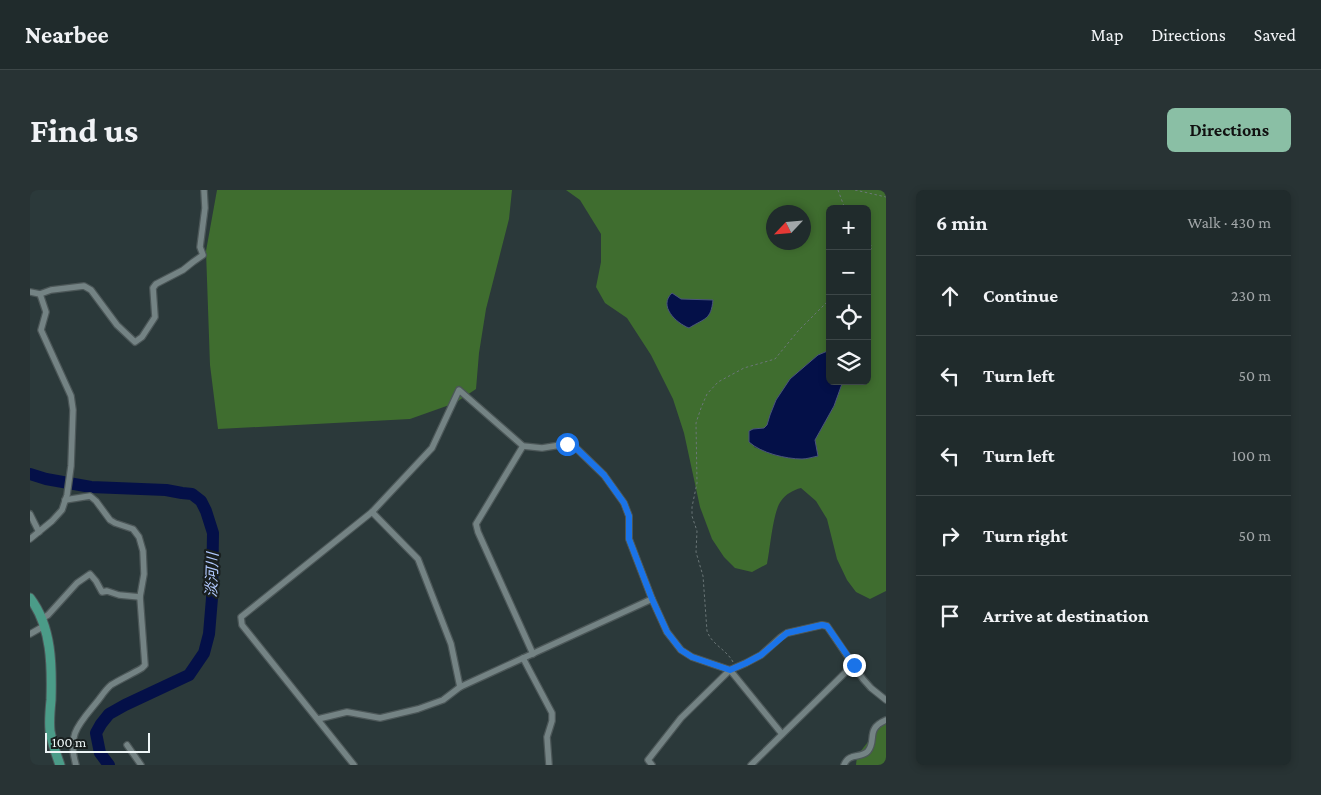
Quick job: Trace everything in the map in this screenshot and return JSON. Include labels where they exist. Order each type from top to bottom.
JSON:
[{"type":"main road","points":[[30,598],[42,623],[50,654],[50,730],[60,765]]},
{"type":"street","points":[[30,292],[40,294],[52,290],[84,286],[91,290],[116,325],[135,342],[142,337],[155,317],[153,288],[156,284],[183,270],[203,255],[200,247],[204,190]]},
{"type":"street","points":[[30,539],[62,510],[66,498],[71,466],[73,410],[71,396],[41,330],[46,312],[40,294]]},
{"type":"street","points":[[354,765],[242,625],[241,617],[372,512],[432,448],[459,390],[523,446],[542,448],[567,444],[574,446],[604,475],[624,503],[629,516],[629,539],[667,632],[681,650],[692,657],[733,668],[782,734]]},
{"type":"street","points":[[523,446],[476,524],[533,654]]},
{"type":"street","points":[[66,498],[90,496],[110,520],[133,529],[139,537],[143,551],[144,574],[140,597],[145,665],[110,686],[81,722],[75,731],[72,742],[72,752],[76,765]]},
{"type":"street","points":[[372,512],[418,559],[451,644],[460,687]]},
{"type":"street","points":[[30,514],[39,532]]},
{"type":"street","points":[[30,634],[77,583],[90,574],[102,592],[107,591],[119,595],[140,597]]},
{"type":"street","points":[[318,719],[347,712],[380,718],[418,709],[443,700],[460,687],[652,599]]},
{"type":"street","points":[[652,765],[648,760],[681,718],[733,668],[761,655],[787,633],[822,625],[827,626],[871,688],[886,700]]},
{"type":"street","points":[[523,658],[552,713],[552,721],[547,737],[549,765]]},
{"type":"street","points":[[751,765],[854,665]]},
{"type":"street","points":[[844,765],[850,757],[868,751],[876,726],[886,720]]},
{"type":"street","points":[[127,745],[141,765]]},
{"type":"path","points":[[838,190],[844,205]]},
{"type":"path","points":[[855,190],[886,197]]},
{"type":"path","points":[[733,668],[730,657],[709,638],[706,631],[703,576],[696,552],[697,531],[692,516],[697,482],[696,423],[700,408],[718,382],[744,368],[774,359],[826,303]]},
{"type":"green space","points":[[217,190],[512,190],[509,219],[486,309],[476,389],[455,403],[410,419],[218,429],[210,365],[206,251]]},
{"type":"green space","points":[[566,190],[886,190],[886,591],[870,599],[856,592],[847,580],[837,559],[827,519],[816,501],[801,488],[787,494],[778,506],[767,564],[752,572],[735,568],[724,557],[712,539],[700,507],[684,433],[673,399],[651,355],[627,318],[605,303],[596,287],[601,262],[601,234],[580,200]]},
{"type":"green space","points":[[886,721],[886,765],[856,765],[857,756]]},
{"type":"shaded area","points":[[672,293],[681,299],[713,300],[709,315],[689,328],[684,326],[670,314],[667,303]]},
{"type":"shaded area","points":[[826,352],[826,385],[842,385],[834,406],[815,440],[818,456],[802,459],[781,457],[754,446],[749,442],[749,431],[764,428],[767,425],[776,400],[790,379],[818,355]]},
{"type":"waterway","name":"淡河川","points":[[30,474],[46,479],[91,487],[166,490],[192,494],[201,501],[213,533],[212,598],[209,634],[204,653],[189,675],[109,714],[96,733],[100,753],[109,765]]},
{"type":"route","points":[[567,444],[574,446],[604,475],[624,503],[629,516],[629,539],[652,599],[667,632],[681,650],[692,657],[730,670],[761,655],[787,633],[822,625],[827,626],[854,665]]}]
